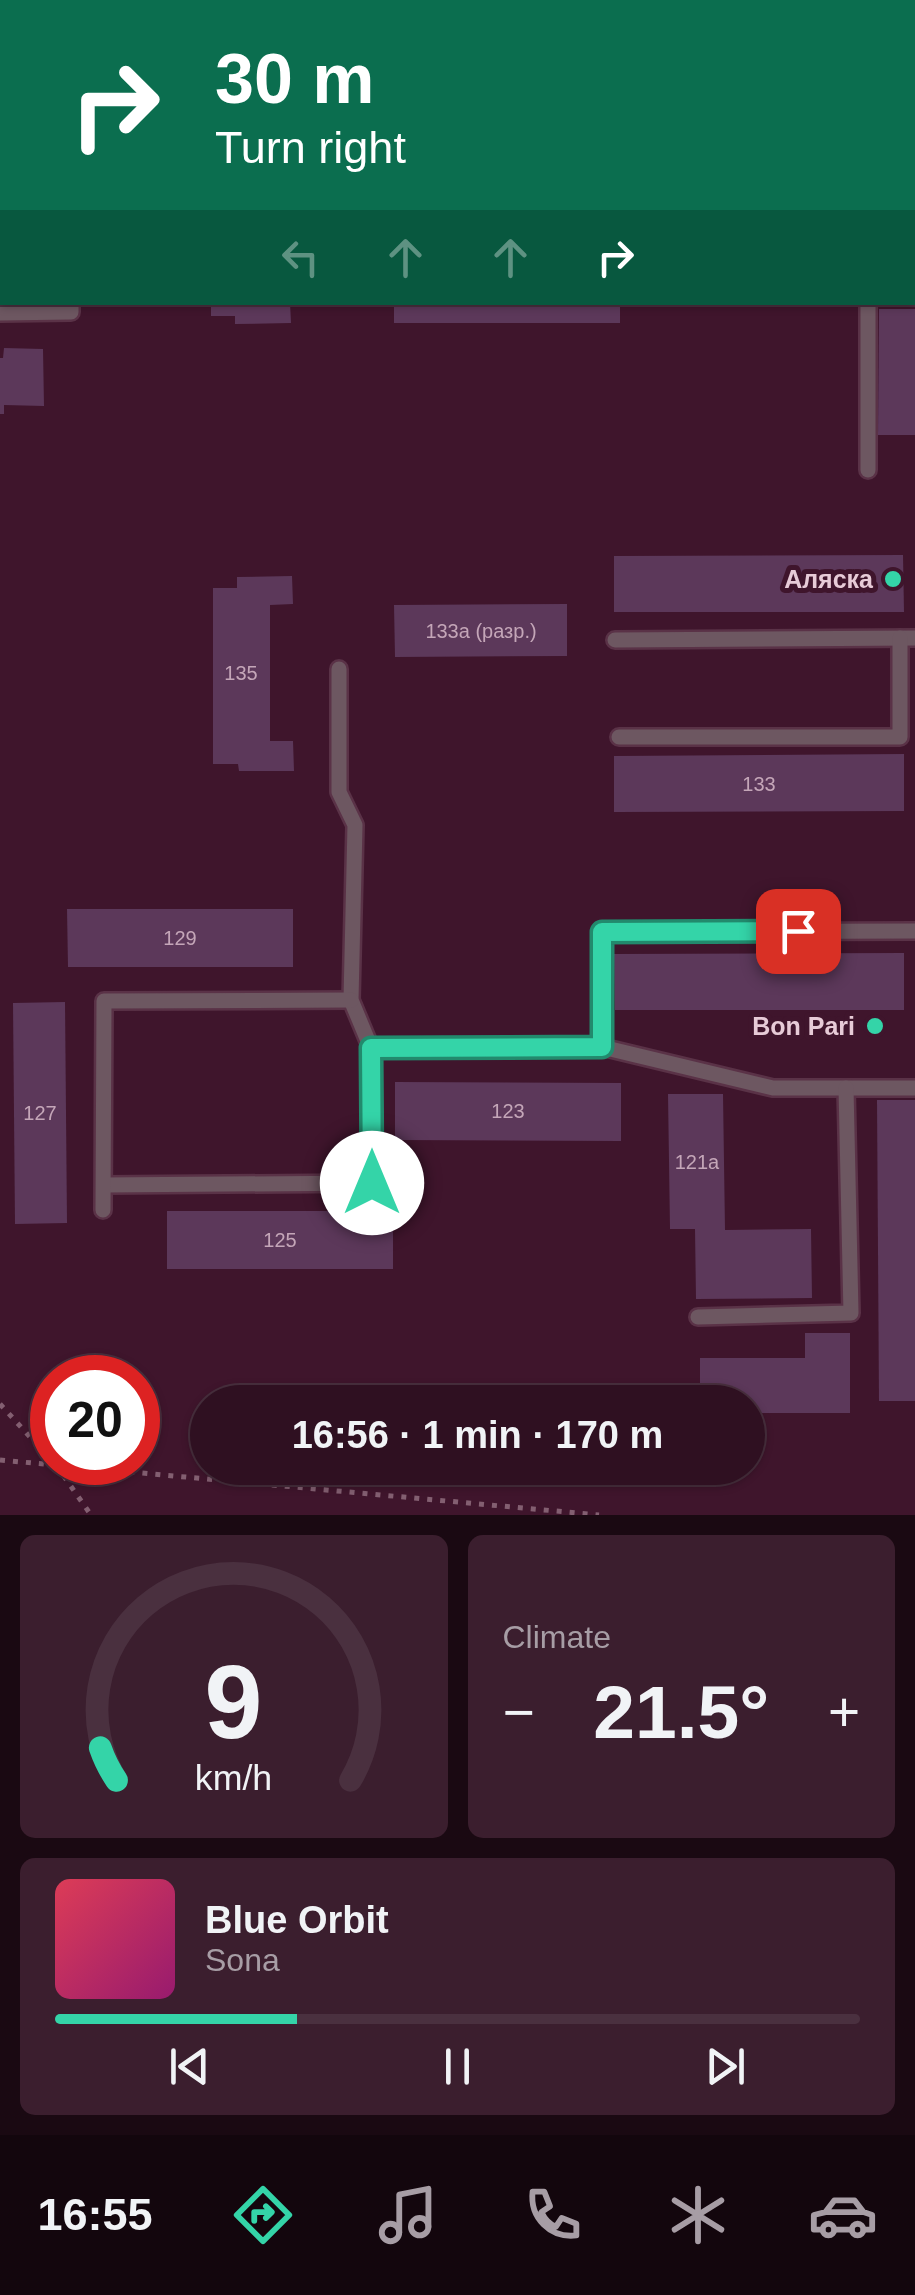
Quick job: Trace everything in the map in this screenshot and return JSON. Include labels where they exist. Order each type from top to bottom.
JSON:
[{"type":"lane","points":[[0,314],[71,312],[71,305]]},
{"type":"lane","points":[[868,305],[868,470]]},
{"type":"lane","points":[[615,640],[907,638],[900,737],[619,737]]},
{"type":"lane","points":[[104,1184],[372,1183],[371,1048],[351,1000],[356,824],[339,792],[339,669]]},
{"type":"lane","points":[[602,1047],[602,932],[915,930]]},
{"type":"lane","points":[[103,1210],[104,1001],[351,1000]]},
{"type":"lane","points":[[371,1048],[602,1047],[773,1088],[915,1088]]},
{"type":"lane","points":[[698,1317],[851,1313],[846,1088]]},
{"type":"path","points":[[0,1404],[30,1437]]},
{"type":"path","points":[[0,1460],[30,1462]]},
{"type":"path","points":[[160,1473],[599,1515]]},
{"type":"path","points":[[70,1485],[91,1515]]},
{"type":"building","points":[[211,305],[290,305],[291,323],[235,324],[235,316],[211,316]]},
{"type":"building","points":[[394,305],[620,305],[620,323],[394,323]]},
{"type":"building","points":[[879,309],[915,309],[915,435],[878,435]]},
{"type":"building","points":[[4,348],[43,349],[44,406],[4,405],[4,414],[0,414],[0,358]]},
{"type":"building","points":[[903,555],[904,612],[614,612],[614,556]]},
{"type":"building","points":[[292,576],[293,604],[270,605],[270,741],[293,741],[294,771],[239,771],[238,764],[213,764],[213,588],[237,588],[237,577]]},
{"type":"building","points":[[567,604],[567,656],[395,657],[394,605]]},
{"type":"building","points":[[904,754],[904,811],[614,812],[614,756]]},
{"type":"building","points":[[67,909],[293,909],[293,967],[68,967]]},
{"type":"building","points":[[904,953],[904,1010],[615,1010],[614,954]]},
{"type":"building","points":[[65,1002],[67,1223],[15,1224],[13,1003]]},
{"type":"building","points":[[395,1082],[621,1083],[621,1141],[395,1140]]},
{"type":"building","points":[[668,1094],[723,1094],[725,1230],[811,1229],[812,1298],[696,1299],[695,1229],[670,1229]]},
{"type":"building","points":[[877,1100],[915,1100],[915,1401],[879,1401]]},
{"type":"building","points":[[167,1211],[393,1211],[393,1269],[167,1269]]},
{"type":"building","points":[[805,1333],[850,1333],[850,1413],[765,1413],[765,1385],[700,1385],[700,1358],[805,1358]]},
{"type":"place","name":"Аляска","points":[[893,579]]},
{"type":"place","name":"Bon Pari","points":[[875,1026]]},
{"type":"route","points":[[372,1183],[371,1048],[602,1047],[602,932],[798,931]]}]
